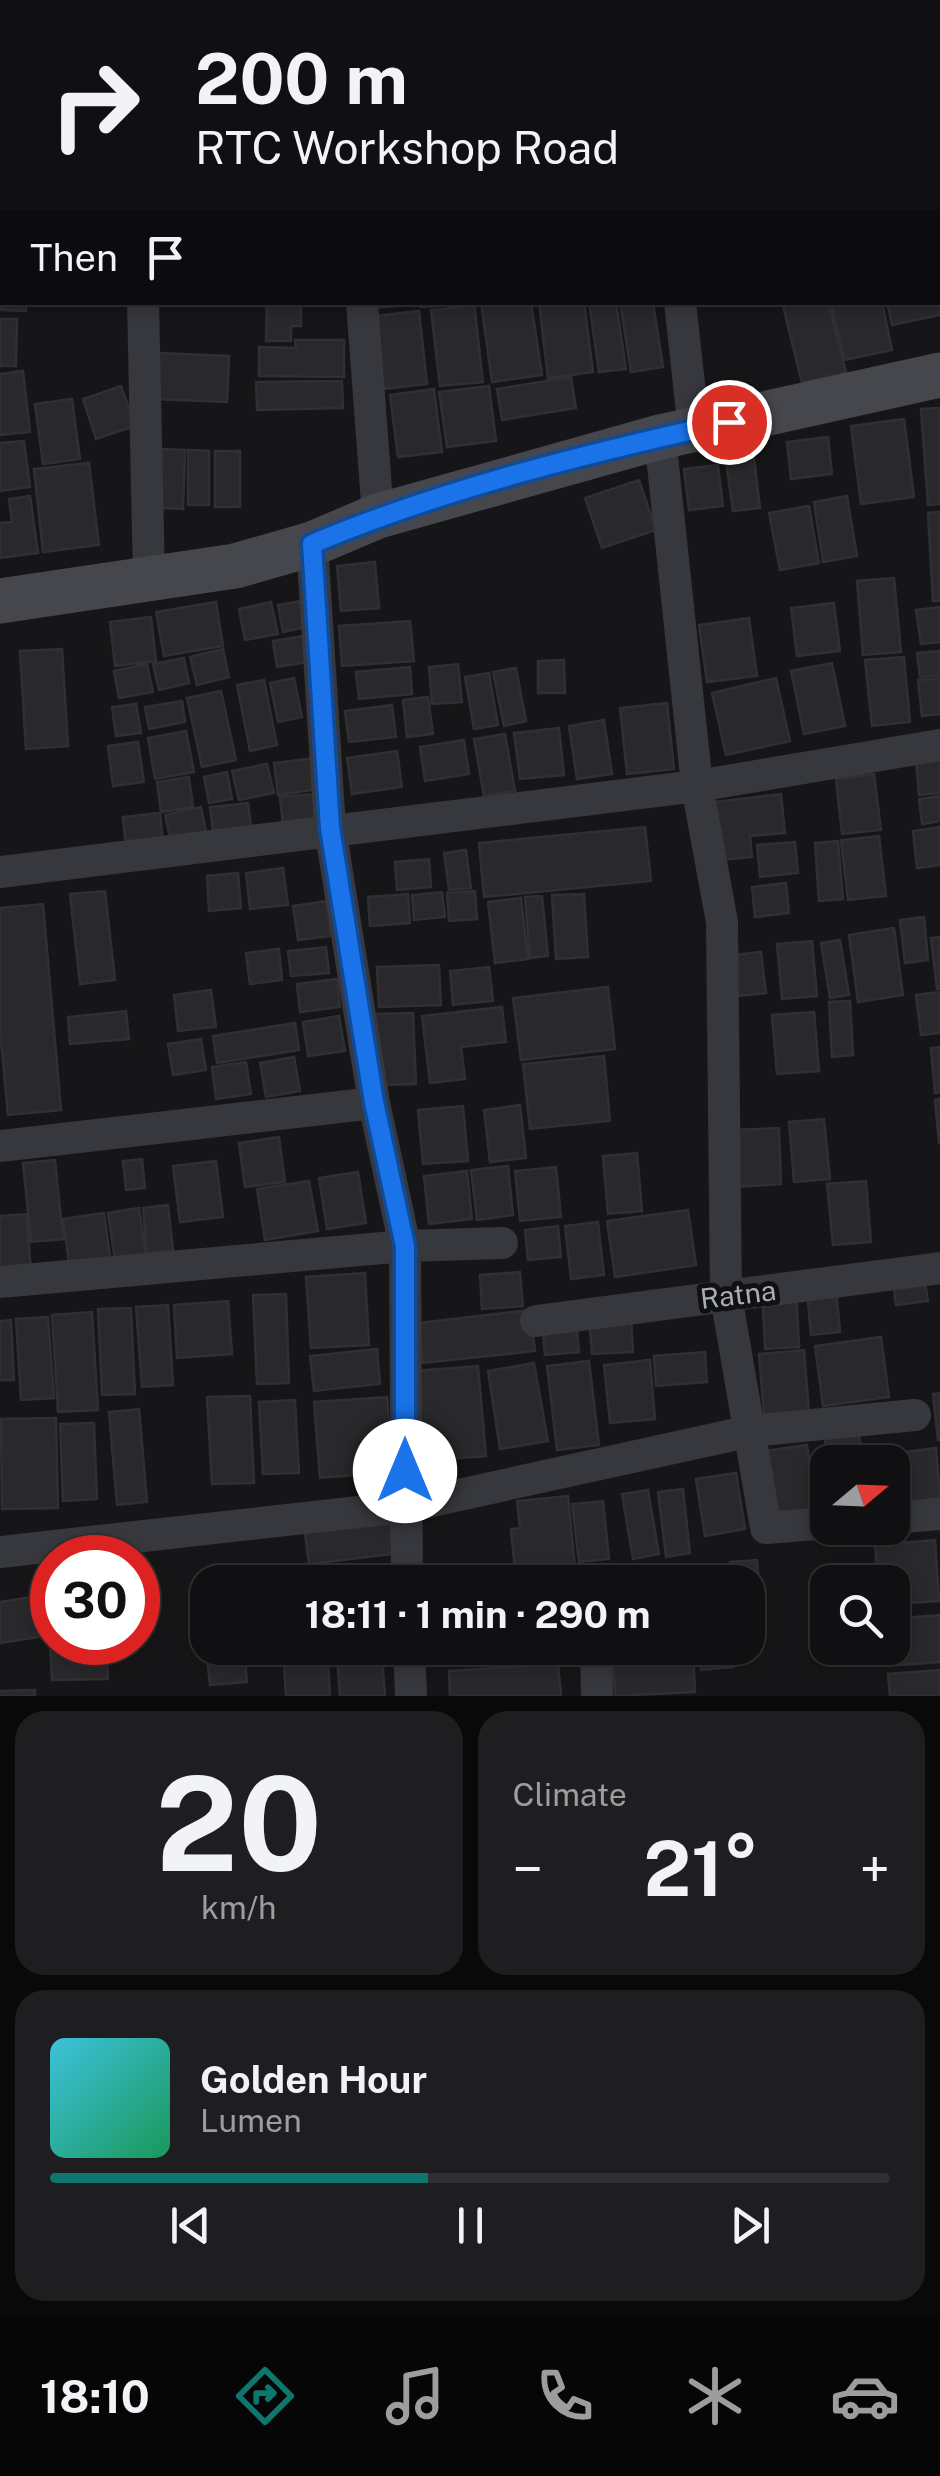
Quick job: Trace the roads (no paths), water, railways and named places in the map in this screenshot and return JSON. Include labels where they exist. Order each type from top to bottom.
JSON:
[{"type":"street","points":[[144,305],[150,579]]},
{"type":"street","points":[[362,305],[378,516]]},
{"type":"street","points":[[680,305],[677,433],[697,786],[722,922],[726,1296],[766,1528],[810,1524]]},
{"type":"street","points":[[0,601],[234,566],[312,544],[378,516],[677,433],[940,375]]},
{"type":"street","points":[[312,544],[330,828],[374,1102],[405,1246],[406,1565]]},
{"type":"street","points":[[0,872],[330,828],[697,786],[940,745]]},
{"type":"street","points":[[0,1146],[374,1102]]},
{"type":"street","points":[[0,1282],[405,1246],[502,1243]]},
{"type":"street","name":"Ratna","points":[[536,1320],[940,1268]]},
{"type":"street","points":[[0,1552],[404,1507],[751,1431],[915,1416]]},
{"type":"street","points":[[910,1516],[940,1514]]},
{"type":"street","points":[[410,1665],[411,1696]]},
{"type":"street","points":[[596,1665],[596,1696]]}]
